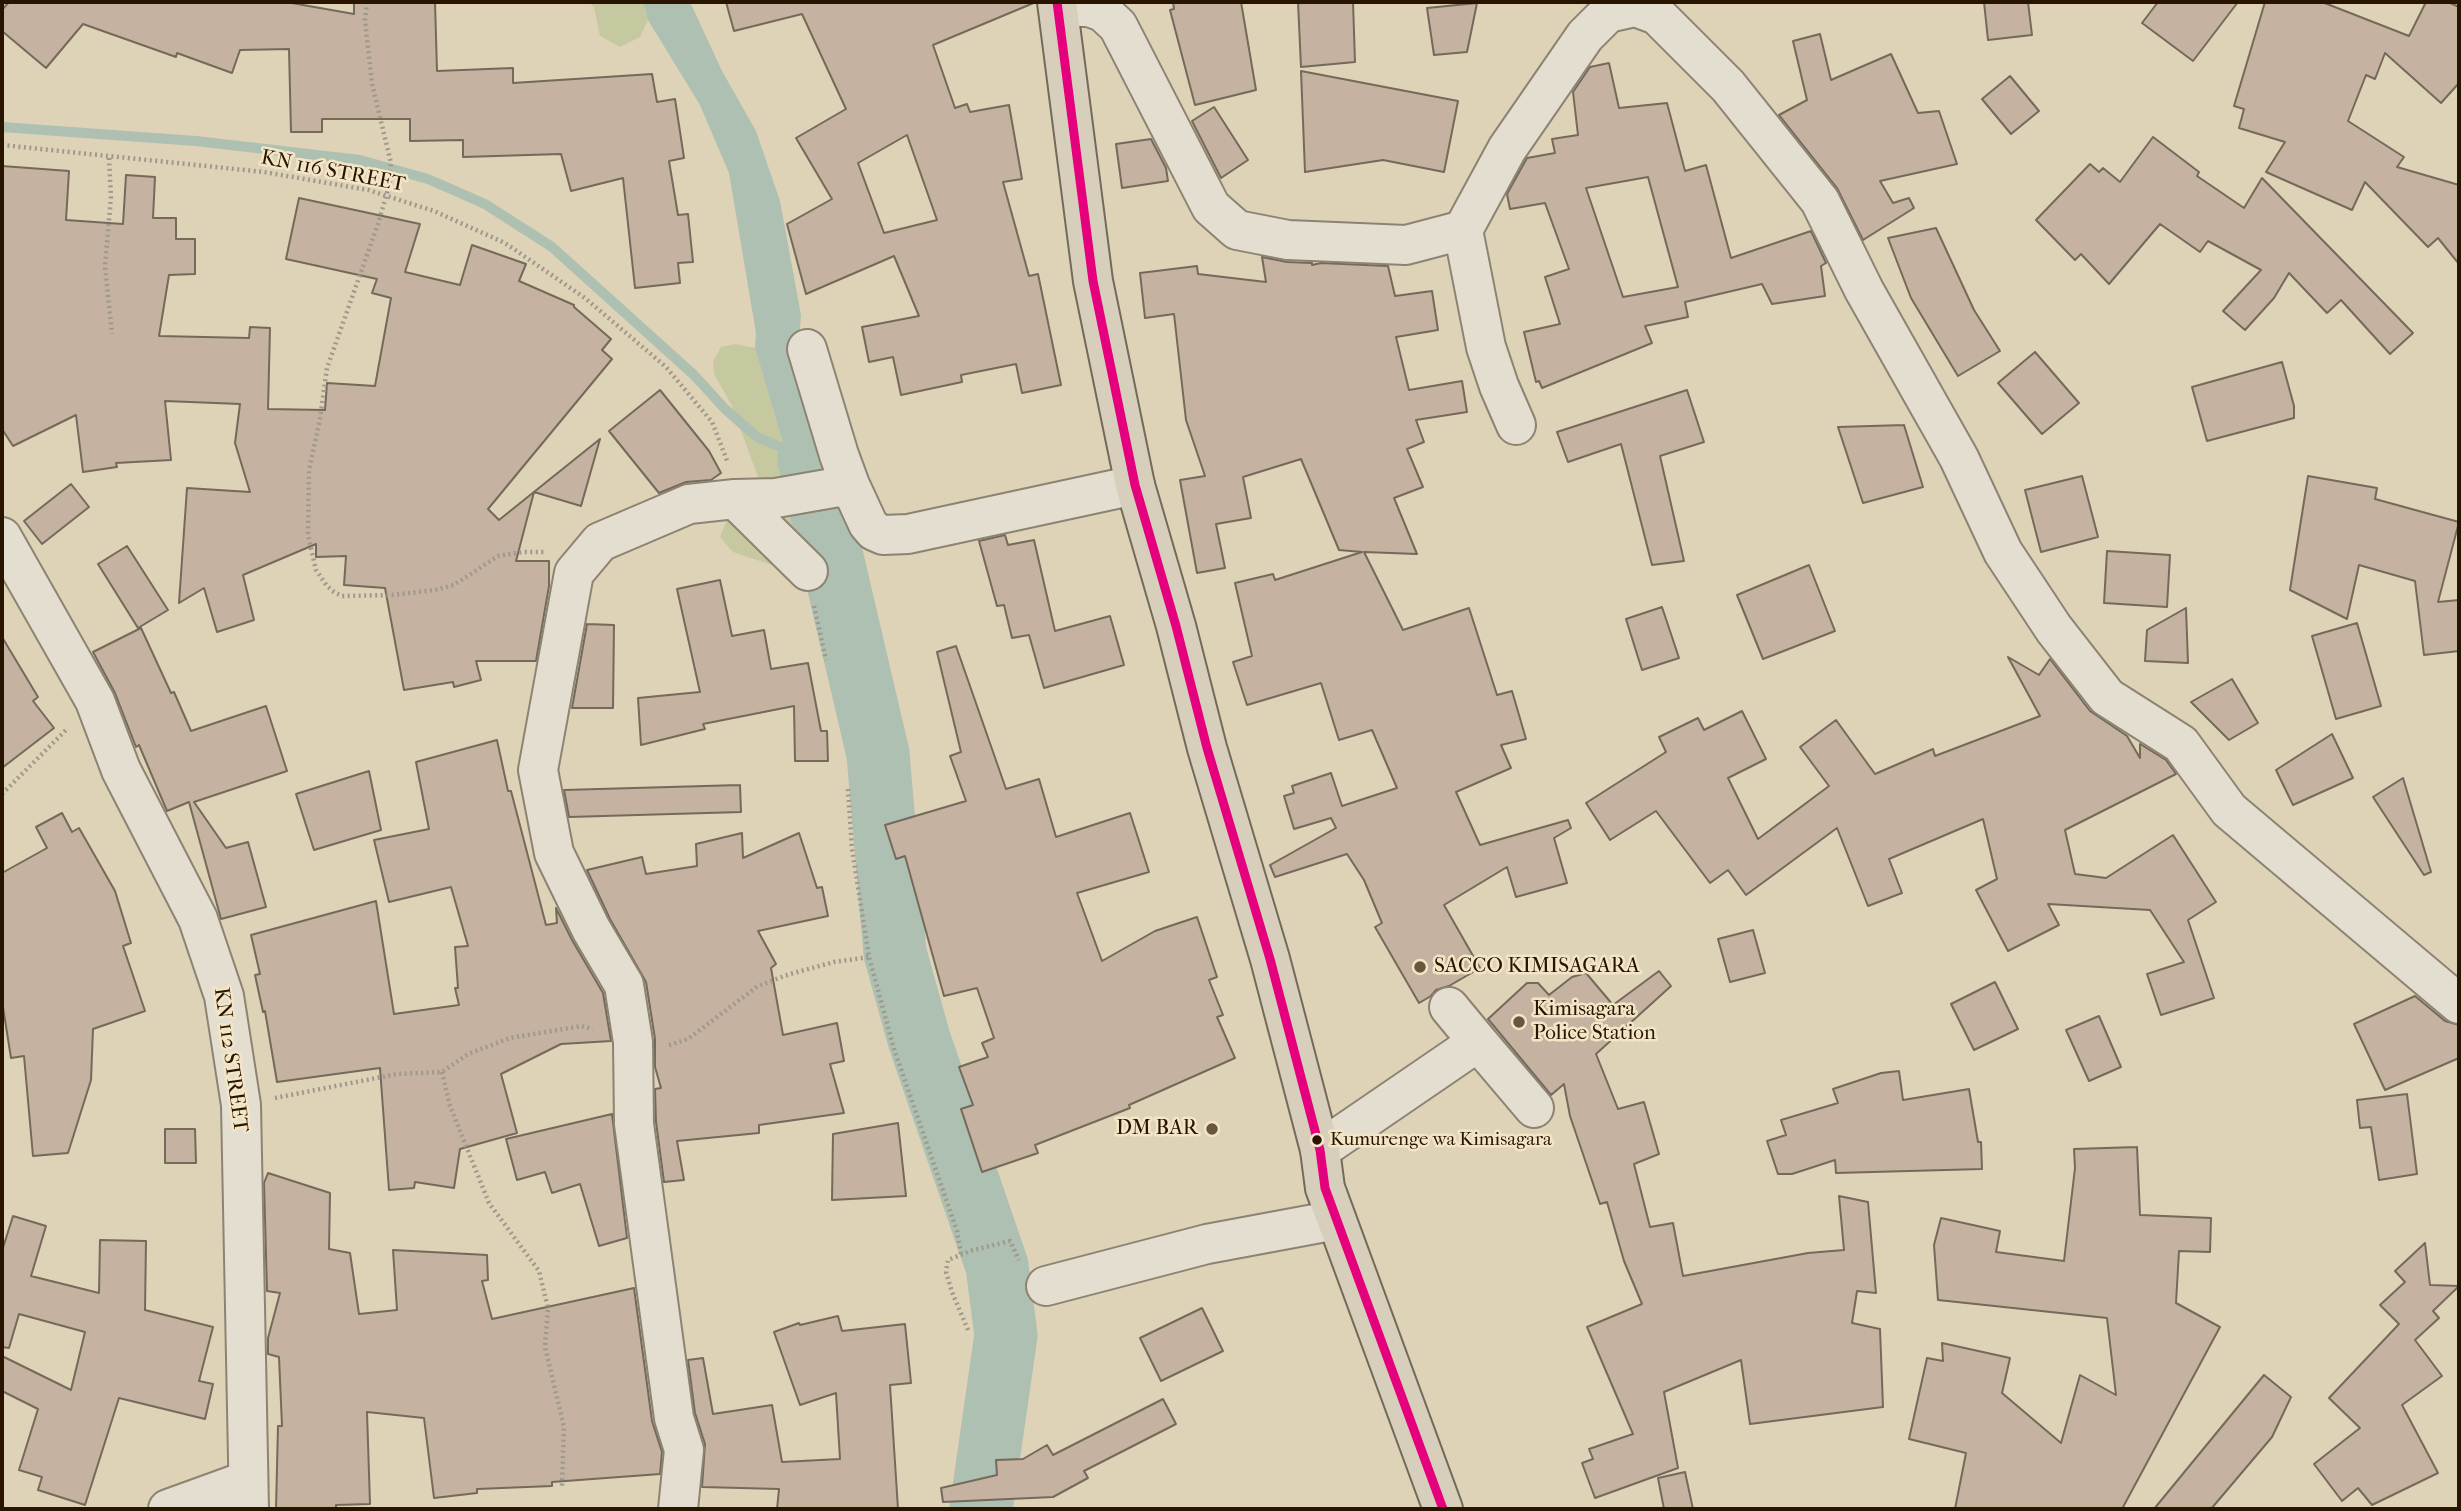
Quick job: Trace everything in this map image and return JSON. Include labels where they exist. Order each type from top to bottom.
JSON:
[{"type":"main road","points":[[1057,5],[1093,281],[1135,485],[1176,626],[1207,748],[1270,960],[1321,1150],[1325,1188],[1443,1509]]},
{"type":"street","points":[[1057,5],[1089,7],[1103,12],[1118,26],[1211,207],[1237,230],[1288,240],[1406,244],[1463,230]]},
{"type":"street","points":[[1516,425],[1486,347],[1463,230],[1507,149],[1586,36],[1608,13],[1634,7],[1657,15],[1728,86],[1819,201],[1864,290],[1959,458],[2003,552],[2054,629],[2107,697],[2181,744],[2229,810],[2459,1004]]},
{"type":"street","points":[[807,349],[839,455],[843,486],[868,524],[883,535],[895,536],[1135,485]]},
{"type":"street","points":[[678,1509],[684,1450],[674,1418],[634,1124],[633,1042],[624,985],[591,929],[554,853],[538,771],[574,573],[600,542],[690,504],[776,498],[843,486]]},
{"type":"street","points":[[735,499],[808,570]]},
{"type":"street","name":"KN 112 STREET","points":[[2,537],[95,701],[121,770],[198,919],[224,996],[241,1105],[249,1494]]},
{"type":"street","points":[[1449,1007],[1534,1108]]},
{"type":"street","points":[[1321,1150],[1478,1042]]},
{"type":"street","points":[[1046,1286],[1207,1244],[1336,1220]]},
{"type":"street","points":[[168,1509],[249,1494]]},
{"type":"path","points":[[367,2],[365,20],[372,84],[391,163],[389,186],[356,290],[327,368],[309,470],[308,535],[316,570],[334,592],[350,597],[435,590],[454,585],[498,556],[522,552],[548,552],[583,561]]},
{"type":"path","name":"KN 116 STREET","points":[[2,145],[264,172],[386,195],[434,211],[505,243],[585,298],[666,367],[712,422],[730,466],[735,499]]},
{"type":"path","points":[[109,158],[111,197],[105,266],[113,334]]},
{"type":"path","points":[[808,570],[825,660]]},
{"type":"path","points":[[2,794],[95,701]]},
{"type":"path","points":[[848,789],[852,849],[869,957],[894,1049],[957,1231],[961,1254]]},
{"type":"path","points":[[241,1105],[397,1074],[442,1072],[468,1054],[510,1038],[581,1026],[659,1048],[688,1039],[758,986],[823,965],[869,957]]},
{"type":"path","points":[[442,1072],[450,1106],[489,1203],[539,1271],[548,1308],[545,1347],[564,1427],[562,1486]]},
{"type":"path","points":[[968,1330],[946,1272],[948,1260],[970,1251],[1004,1243]]},
{"type":"green space","points":[[589,2],[643,2],[648,20],[640,37],[620,47],[600,36],[594,7]]},
{"type":"green space","points":[[736,344],[755,348],[785,450],[791,474],[789,482],[761,485],[732,406],[714,374],[713,362],[721,347]]},
{"type":"green space","points":[[797,504],[809,522],[817,548],[813,565],[795,571],[769,564],[733,552],[720,537],[727,520],[761,507]]},
{"type":"shaded area","points":[[643,2],[690,2],[722,71],[756,131],[780,201],[801,315],[799,341],[824,454],[809,459],[785,450],[755,348],[756,333],[729,173],[700,105],[648,20]]},
{"type":"building","points":[[9,2],[286,2],[354,14],[354,2],[435,2],[437,71],[513,68],[513,83],[652,74],[657,102],[675,99],[684,158],[669,161],[678,215],[688,214],[693,262],[678,263],[680,283],[635,288],[623,178],[571,191],[561,154],[463,157],[463,140],[410,141],[410,119],[322,119],[322,132],[291,132],[289,49],[240,50],[232,73],[177,53],[176,57],[83,24],[46,68],[2,31],[2,10]]},
{"type":"building","points":[[726,2],[1036,2],[933,45],[955,108],[967,104],[970,112],[1009,105],[1022,179],[1003,182],[1029,276],[1038,274],[1061,385],[1022,393],[1016,364],[961,375],[962,382],[901,395],[893,357],[869,362],[862,327],[919,316],[894,256],[806,294],[787,224],[832,199],[796,138],[846,109],[802,14],[734,31]],"holes":[[[907,135],[937,220],[884,233],[858,163]]]},
{"type":"building","points":[[1173,2],[1241,2],[1256,90],[1195,105],[1170,10],[1174,9]]},
{"type":"building","points":[[1298,2],[1353,2],[1355,62],[1301,67]]},
{"type":"building","points":[[1984,2],[2028,2],[2032,35],[1988,40]]},
{"type":"building","points":[[2158,2],[2238,2],[2193,61],[2142,23]]},
{"type":"building","points":[[2265,2],[2322,2],[2409,36],[2426,2],[2448,2],[2459,7],[2459,83],[2441,103],[2385,53],[2375,79],[2366,75],[2348,121],[2404,157],[2397,167],[2459,185],[2459,264],[2438,238],[2428,247],[2365,182],[2352,210],[2266,172],[2285,142],[2239,128],[2244,109],[2234,106]]},
{"type":"building","points":[[1477,3],[1467,52],[1434,55],[1427,8]]},
{"type":"building","points":[[1820,34],[1831,80],[1891,54],[1918,113],[1939,111],[1957,164],[1880,181],[1893,203],[1909,198],[1914,208],[1863,240],[1837,188],[1779,115],[1807,100],[1793,41]]},
{"type":"building","points":[[1609,63],[1619,108],[1667,103],[1685,171],[1706,165],[1731,258],[1811,231],[1826,263],[1821,266],[1825,296],[1772,304],[1762,284],[1685,302],[1688,317],[1645,326],[1652,343],[1542,388],[1539,381],[1536,382],[1524,332],[1560,324],[1545,277],[1569,269],[1545,203],[1510,209],[1507,194],[1527,158],[1555,153],[1552,139],[1578,135],[1573,92],[1590,67]],"holes":[[[1648,177],[1678,287],[1623,297],[1586,188]]]},
{"type":"building","points":[[1301,71],[1458,101],[1444,172],[1383,160],[1305,172]]},
{"type":"building","points":[[2010,76],[2039,111],[2011,134],[1982,99]]},
{"type":"building","points":[[1214,107],[1248,160],[1221,178],[1192,121]]},
{"type":"building","points":[[2153,137],[2199,172],[2197,176],[2244,208],[2262,178],[2413,333],[2390,354],[2341,300],[2327,313],[2289,273],[2274,298],[2245,330],[2223,311],[2261,270],[2208,241],[2200,252],[2160,224],[2109,284],[2081,254],[2075,260],[2036,220],[2090,164],[2099,172],[2103,168],[2120,182]]},
{"type":"building","points":[[1151,139],[1166,168],[1168,181],[1122,188],[1116,144]]},
{"type":"building","points":[[2,166],[69,171],[66,220],[123,224],[126,175],[155,177],[153,218],[176,218],[176,239],[195,239],[195,274],[169,275],[159,336],[249,338],[250,327],[270,328],[268,409],[325,410],[327,383],[375,386],[391,298],[372,293],[377,279],[286,259],[299,198],[420,224],[405,272],[460,285],[472,245],[526,264],[519,281],[574,305],[611,339],[602,350],[612,359],[488,509],[499,520],[600,439],[581,506],[534,492],[516,561],[549,561],[549,586],[536,661],[476,661],[481,680],[454,687],[453,682],[404,690],[385,588],[344,585],[346,556],[316,557],[316,544],[243,575],[254,620],[217,632],[204,588],[179,603],[187,488],[250,492],[235,443],[240,404],[165,401],[171,460],[116,463],[117,467],[83,472],[76,415],[13,446],[2,429]]},
{"type":"building","points":[[1936,228],[1974,310],[2000,351],[1958,376],[1911,298],[1888,238]]},
{"type":"building","points":[[1262,257],[1312,265],[1321,263],[1388,266],[1395,296],[1432,291],[1438,330],[1396,337],[1409,390],[1462,381],[1467,412],[1416,420],[1424,442],[1407,449],[1423,487],[1394,498],[1417,554],[1364,552],[1403,630],[1469,608],[1497,695],[1512,691],[1526,739],[1501,745],[1511,768],[1456,792],[1480,845],[1568,820],[1571,828],[1554,838],[1567,883],[1516,897],[1507,867],[1444,905],[1480,968],[1449,986],[1436,990],[1419,1003],[1375,927],[1382,923],[1364,880],[1347,854],[1275,877],[1270,865],[1336,828],[1331,818],[1294,829],[1284,796],[1294,793],[1292,786],[1331,773],[1342,806],[1397,788],[1372,730],[1339,740],[1321,683],[1247,705],[1233,662],[1252,656],[1235,583],[1273,574],[1275,580],[1362,552],[1339,550],[1301,459],[1243,477],[1251,518],[1216,524],[1225,568],[1197,573],[1180,480],[1205,476],[1186,420],[1174,314],[1145,318],[1140,273],[1197,266],[1198,274],[1266,282]]},
{"type":"building","points":[[2035,352],[2079,403],[2042,434],[1998,383]]},
{"type":"building","points":[[2282,362],[2294,406],[2294,418],[2207,441],[2192,387]]},
{"type":"building","points":[[660,390],[709,451],[721,473],[711,480],[686,482],[659,493],[609,431]]},
{"type":"building","points":[[1687,390],[1704,442],[1660,456],[1684,561],[1652,565],[1621,444],[1568,462],[1557,432]]},
{"type":"building","points":[[1904,425],[1923,487],[1863,503],[1838,427]]},
{"type":"building","points":[[2082,476],[2098,537],[2041,552],[2025,490]]},
{"type":"building","points":[[2308,476],[2377,488],[2375,499],[2459,522],[2438,602],[2459,600],[2459,651],[2424,655],[2415,581],[2359,565],[2347,619],[2290,590]]},
{"type":"building","points":[[71,484],[89,507],[42,544],[24,521]]},
{"type":"building","points":[[1005,535],[1008,545],[1034,540],[1055,631],[1110,616],[1124,665],[1044,688],[1029,635],[1012,638],[1004,605],[997,606],[979,541]]},
{"type":"building","points":[[127,546],[168,610],[138,628],[98,564]]},
{"type":"building","points":[[2107,551],[2170,555],[2167,607],[2104,603]]},
{"type":"building","points":[[1809,565],[1835,631],[1763,659],[1737,595]]},
{"type":"building","points":[[720,580],[732,636],[764,630],[771,669],[808,663],[821,731],[827,731],[828,761],[795,761],[794,706],[703,724],[705,729],[641,745],[638,698],[700,692],[677,589]]},
{"type":"building","points":[[1662,607],[1679,658],[1642,670],[1626,619]]},
{"type":"building","points":[[2186,608],[2188,663],[2145,661],[2147,630]]},
{"type":"building","points":[[2357,623],[2381,706],[2336,719],[2312,636]]},
{"type":"building","points":[[587,624],[614,625],[613,708],[572,708]]},
{"type":"building","points":[[141,628],[191,731],[266,706],[287,771],[194,802],[226,848],[248,842],[266,907],[221,919],[189,802],[167,811],[139,745],[136,747],[115,693],[93,652]]},
{"type":"building","points":[[2,637],[38,697],[33,701],[54,728],[2,768]]},
{"type":"building","points":[[956,646],[1006,789],[1039,779],[1056,837],[1130,813],[1149,872],[1077,893],[1102,961],[1155,931],[1197,917],[1217,977],[1209,980],[1223,1015],[1217,1017],[1235,1058],[1129,1105],[1130,1108],[1035,1145],[1038,1153],[982,1172],[961,1109],[973,1105],[959,1067],[988,1057],[982,1043],[994,1038],[977,988],[944,996],[905,856],[896,859],[885,825],[966,801],[950,756],[961,752],[937,652]]},
{"type":"building","points":[[2008,657],[2039,675],[2050,659],[2090,711],[2127,736],[2140,758],[2140,744],[2166,760],[2176,774],[2065,830],[2075,874],[2106,878],[2173,835],[2216,902],[2188,920],[2214,998],[2161,1015],[2147,974],[2184,962],[2150,910],[2048,904],[2059,925],[2008,951],[1976,890],[1997,879],[1983,819],[1889,859],[1902,893],[1868,906],[1837,828],[1746,895],[1728,870],[1710,883],[1656,811],[1610,840],[1586,803],[1666,752],[1659,737],[1698,718],[1704,730],[1742,711],[1766,759],[1728,778],[1758,839],[1829,786],[1800,747],[1836,720],[1875,774],[1933,749],[1935,756],[2040,716]]},
{"type":"building","points":[[2232,679],[2258,723],[2229,740],[2191,702]]},
{"type":"building","points":[[2332,734],[2353,778],[2293,805],[2276,770]]},
{"type":"building","points":[[497,740],[508,791],[511,791],[546,925],[557,923],[556,908],[603,993],[611,1041],[561,1044],[501,1074],[517,1133],[460,1149],[454,1188],[415,1182],[414,1188],[389,1190],[380,1068],[277,1082],[265,1011],[263,1012],[255,975],[260,974],[251,935],[376,901],[394,1014],[459,1005],[455,988],[458,988],[455,947],[468,946],[451,887],[389,902],[374,840],[429,829],[416,762]]},
{"type":"building","points":[[369,771],[381,830],[314,850],[296,794]]},
{"type":"building","points":[[2403,778],[2431,872],[2424,875],[2373,797]]},
{"type":"building","points":[[740,785],[741,812],[569,817],[564,790]]},
{"type":"building","points":[[62,813],[72,832],[79,828],[115,891],[131,943],[123,946],[145,1011],[93,1029],[91,1080],[68,1153],[33,1156],[24,1056],[11,1058],[2,1001],[2,873],[47,848],[36,827]]},
{"type":"building","points":[[742,833],[743,858],[799,833],[817,888],[822,887],[828,916],[758,931],[776,964],[771,968],[783,1035],[837,1023],[844,1061],[830,1064],[844,1113],[759,1125],[759,1133],[677,1141],[684,1180],[664,1182],[656,1122],[655,1089],[661,1088],[655,1067],[655,1039],[646,982],[610,919],[587,870],[642,857],[646,874],[697,866],[696,844]]},
{"type":"building","points":[[1753,930],[1765,973],[1730,982],[1718,939]]},
{"type":"building","points":[[1659,971],[1671,986],[1596,1054],[1618,1109],[1644,1102],[1659,1154],[1634,1164],[1650,1227],[1673,1223],[1683,1276],[1808,1253],[1844,1250],[1839,1196],[1868,1202],[1876,1293],[1857,1291],[1852,1323],[1880,1329],[1883,1407],[1750,1424],[1741,1360],[1664,1392],[1678,1468],[1595,1498],[1582,1463],[1593,1459],[1589,1449],[1633,1434],[1587,1327],[1642,1304],[1624,1261],[1607,1202],[1600,1204],[1570,1116],[1564,1084],[1551,1095],[1488,1019],[1527,983],[1538,983],[1549,995],[1572,977],[1586,973],[1613,1005]]},
{"type":"building","points":[[1995,982],[2018,1029],[1974,1050],[1951,1004]]},
{"type":"building","points":[[2415,996],[2445,1021],[2459,1025],[2459,1058],[2385,1090],[2354,1024]]},
{"type":"building","points":[[2099,1016],[2121,1067],[2089,1081],[2066,1030]]},
{"type":"building","points":[[1899,1071],[1903,1100],[1969,1089],[1978,1142],[1981,1142],[1982,1169],[1836,1173],[1835,1160],[1792,1174],[1778,1174],[1767,1141],[1786,1135],[1781,1120],[1838,1103],[1833,1089],[1881,1073]]},
{"type":"building","points":[[2407,1094],[2417,1174],[2379,1180],[2371,1127],[2360,1128],[2357,1100]]},
{"type":"building","points":[[612,1114],[627,1238],[599,1246],[580,1184],[552,1193],[545,1172],[517,1180],[506,1139]]},
{"type":"building","points":[[898,1123],[906,1196],[832,1200],[833,1134]]},
{"type":"building","points":[[165,1129],[195,1129],[196,1163],[165,1163]]},
{"type":"building","points":[[2137,1147],[2140,1215],[2211,1218],[2210,1252],[2179,1251],[2176,1303],[2220,1327],[2122,1509],[1955,1509],[1966,1453],[1909,1439],[1927,1358],[1943,1361],[1942,1343],[2010,1358],[2002,1393],[2061,1443],[2080,1375],[2116,1395],[2107,1318],[1938,1300],[1934,1245],[1941,1218],[2000,1231],[1996,1252],[2064,1261],[2075,1168],[2074,1149]]},
{"type":"building","points":[[268,1173],[330,1193],[329,1249],[350,1253],[359,1314],[397,1310],[393,1250],[487,1255],[488,1280],[482,1281],[492,1319],[634,1288],[652,1421],[662,1452],[660,1474],[552,1482],[552,1486],[477,1489],[477,1493],[434,1498],[424,1418],[367,1412],[370,1504],[336,1505],[336,1509],[276,1509],[278,1426],[282,1426],[279,1357],[268,1354],[268,1338],[280,1293],[267,1291],[264,1183]]},
{"type":"building","points":[[13,1216],[46,1226],[31,1276],[99,1293],[100,1240],[146,1241],[145,1310],[213,1327],[199,1381],[213,1384],[205,1419],[119,1398],[85,1505],[38,1490],[42,1477],[19,1470],[38,1409],[2,1391],[2,1356],[71,1390],[85,1332],[19,1314],[9,1348],[2,1347],[2,1251]]},
{"type":"building","points":[[2425,1243],[2430,1285],[2459,1286],[2433,1311],[2439,1318],[2415,1340],[2442,1376],[2402,1405],[2438,1473],[2372,1505],[2358,1488],[2342,1501],[2314,1464],[2360,1428],[2329,1398],[2399,1324],[2380,1305],[2405,1282],[2395,1271]]},
{"type":"building","points":[[1202,1308],[1223,1351],[1161,1381],[1140,1338]]},
{"type":"building","points":[[838,1316],[842,1331],[905,1324],[911,1383],[890,1385],[898,1509],[777,1509],[779,1489],[702,1487],[705,1444],[695,1413],[688,1360],[703,1358],[713,1414],[772,1405],[782,1462],[840,1459],[836,1393],[800,1405],[774,1332],[799,1323],[800,1325]]},
{"type":"building","points":[[2264,1375],[2291,1397],[2272,1437],[2211,1509],[2154,1509]]},
{"type":"building","points":[[1163,1399],[1176,1424],[1084,1471],[1088,1478],[1053,1497],[943,1502],[941,1488],[997,1475],[996,1460],[1023,1459],[1047,1445],[1053,1455]]},
{"type":"building","points":[[1685,1472],[1693,1509],[1664,1509],[1658,1478]]},
{"type":"waterway","points":[[2,127],[196,141],[360,160],[428,179],[485,204],[552,247],[694,375],[725,409],[757,437],[809,459]]},
{"type":"waterway","points":[[809,459],[878,754],[895,953],[919,1039],[997,1266],[1006,1335],[981,1509]]},
{"type":"transit line","points":[[1057,2],[1093,281],[1135,485],[1176,626],[1207,748],[1270,959],[1320,1150],[1325,1188],[1443,1509]]},
{"type":"place","name":"SACCO KIMISAGARA","points":[[1420,967]]},
{"type":"place","name":"Kimisagara Police Station","points":[[1519,1022]]},
{"type":"place","name":"DM BAR","points":[[1212,1129]]},
{"type":"place","name":"Kumurenge wa Kimisagara","points":[[1317,1140]]}]
